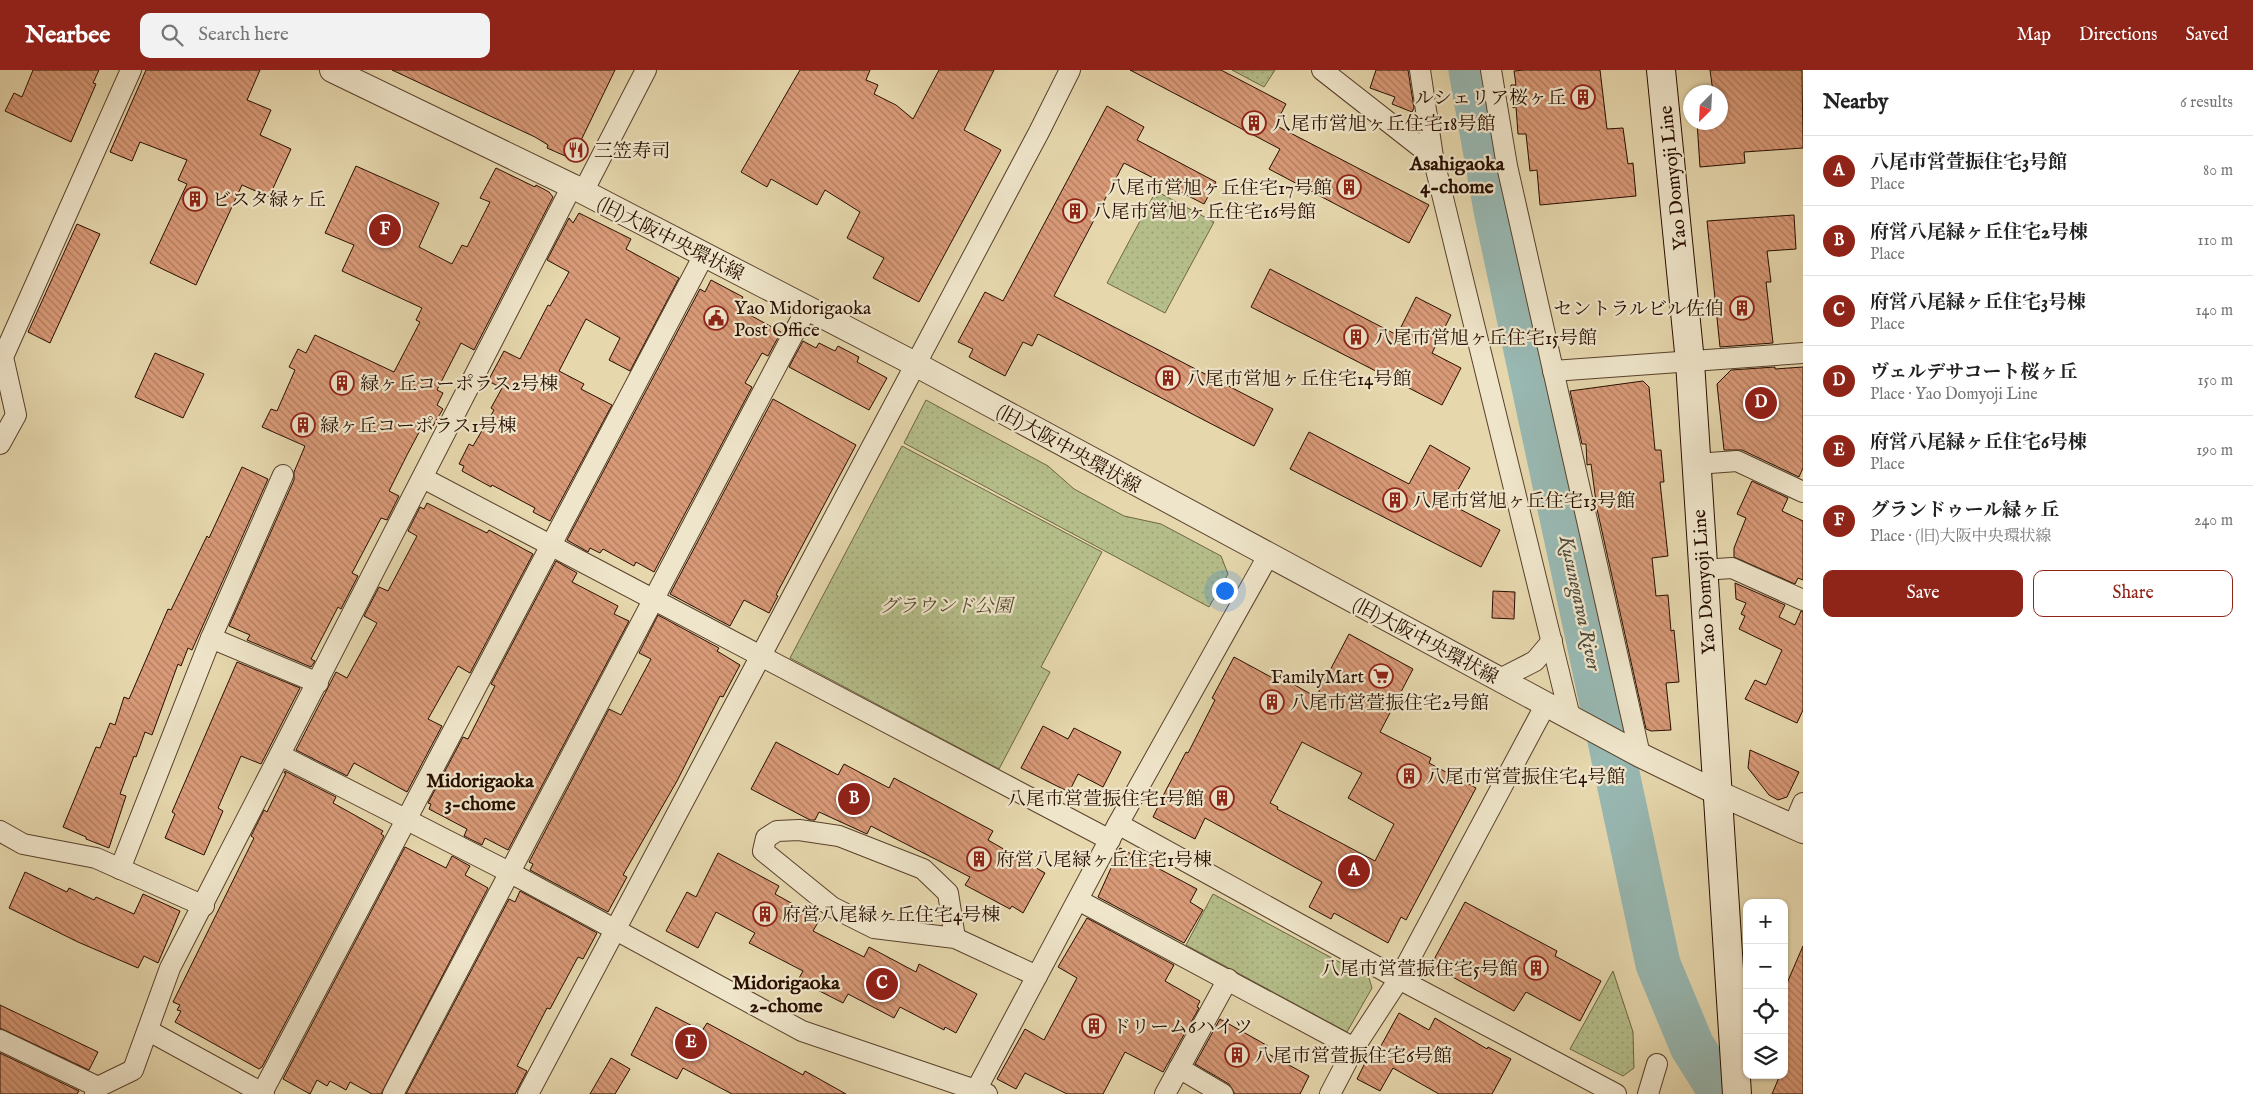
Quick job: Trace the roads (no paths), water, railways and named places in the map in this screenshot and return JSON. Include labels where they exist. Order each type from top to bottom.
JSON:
[{"type":"main road","name":"Yao Domyoji Line","points":[[1661,70],[1690,362],[1736,1085]]},
{"type":"street","points":[[0,444],[16,415],[3,357],[131,70]]},
{"type":"street","name":"(旧)大阪中央環状線","points":[[332,70],[578,189],[915,364],[1640,755],[1798,829]]},
{"type":"street","points":[[0,1040],[97,1090],[133,1070],[170,968],[204,906],[424,478],[578,189],[646,70]]},
{"type":"street","points":[[528,1094],[760,654],[1039,132],[1070,70]]},
{"type":"street","points":[[1322,70],[1433,157]]},
{"type":"street","points":[[1420,70],[1433,157],[1570,717]]},
{"type":"street","points":[[1491,70],[1507,166],[1640,755]]},
{"type":"street","points":[[148,1031],[263,1094],[704,255]]},
{"type":"street","points":[[393,1094],[807,308]]},
{"type":"street","points":[[1553,371],[1803,353]]},
{"type":"street","points":[[1696,464],[1737,461],[1803,492]]},
{"type":"street","points":[[120,869],[211,638],[283,475]]},
{"type":"street","points":[[424,478],[760,654],[1114,832],[1399,979],[1616,1094]]},
{"type":"street","points":[[280,755],[510,872],[802,1031],[979,1092],[1037,976],[1114,832],[1268,556]]},
{"type":"street","points":[[1702,570],[1732,568],[1803,600]]},
{"type":"street","points":[[211,638],[318,683]]},
{"type":"street","points":[[1500,679],[1535,661],[1552,641]]},
{"type":"street","points":[[1330,1094],[1354,1048],[1399,979],[1546,704]]},
{"type":"street","points":[[1798,829],[1803,803]]},
{"type":"street","points":[[955,938],[948,893],[923,869],[839,836],[799,830],[777,830],[766,838],[763,851],[832,907],[874,928],[955,938],[1037,976]]},
{"type":"street","points":[[0,831],[23,844],[96,858],[204,906]]},
{"type":"street","points":[[1078,900],[1354,1048]]},
{"type":"street","points":[[1165,1094],[1228,979]]},
{"type":"street","points":[[1648,1094],[1657,1064]]},
{"type":"street","points":[[1179,1068],[1223,1094]]},
{"type":"waterway","name":"Kusunegawa River","points":[[1471,70],[1496,210],[1658,964],[1692,1046],[1722,1094]]},
{"type":"place","name":"ルシェリア桜ヶ丘","points":[[1583,97]]},
{"type":"place","name":"八尾市営旭ヶ丘住宅18号館","points":[[1254,123]]},
{"type":"place","name":"三笠寿司","points":[[576,150]]},
{"type":"place","name":"八尾市営旭ヶ丘住宅17号館","points":[[1349,187]]},
{"type":"place","name":"ビスタ緑ヶ丘","points":[[195,199]]},
{"type":"place","name":"八尾市営旭ヶ丘住宅16号館","points":[[1075,211]]},
{"type":"place","name":"グランドゥール緑ヶ丘","points":[[385,230]]},
{"type":"place","name":"セントラルビル佐伯","points":[[1742,308]]},
{"type":"place","name":"Yao Midorigaoka Post Office","points":[[716,318]]},
{"type":"place","name":"八尾市営旭ヶ丘住宅15号館","points":[[1356,337]]},
{"type":"place","name":"八尾市営旭ヶ丘住宅14号館","points":[[1168,378]]},
{"type":"place","name":"緑ヶ丘コーポラス2号棟","points":[[342,383]]},
{"type":"place","name":"ヴェルデサコート桜ヶ丘","points":[[1761,403]]},
{"type":"place","name":"緑ヶ丘コーポラス1号棟","points":[[303,425]]},
{"type":"place","name":"八尾市営旭ヶ丘住宅13号館","points":[[1395,500]]},
{"type":"place","name":"FamilyMart","points":[[1381,676]]},
{"type":"place","name":"八尾市営萱振住宅2号館","points":[[1272,702]]},
{"type":"place","name":"八尾市営萱振住宅4号館","points":[[1409,776]]},
{"type":"place","name":"八尾市営萱振住宅1号館","points":[[1222,798]]},
{"type":"place","name":"府営八尾緑ヶ丘住宅2号棟","points":[[854,799]]},
{"type":"place","name":"府営八尾緑ヶ丘住宅1号棟","points":[[979,859]]},
{"type":"place","name":"八尾市営萱振住宅3号館","points":[[1354,871]]},
{"type":"place","name":"府営八尾緑ヶ丘住宅4号棟","points":[[765,914]]},
{"type":"place","name":"八尾市営萱振住宅5号館","points":[[1536,968]]},
{"type":"place","name":"府営八尾緑ヶ丘住宅3号棟","points":[[882,984]]},
{"type":"place","name":"ドリーム6ハイツ","points":[[1094,1026]]},
{"type":"place","name":"府営八尾緑ヶ丘住宅6号棟","points":[[691,1043]]},
{"type":"place","name":"八尾市営萱振住宅6号館","points":[[1237,1055]]},
{"type":"district","name":"Asahigaoka 4-chome","points":[[1457,174]]},
{"type":"district","name":"Midorigaoka 3-chome","points":[[480,792]]},
{"type":"district","name":"Midorigaoka 2-chome","points":[[786,994]]},
{"type":"park label","name":"グラウンド公園","points":[[946,605]]}]
